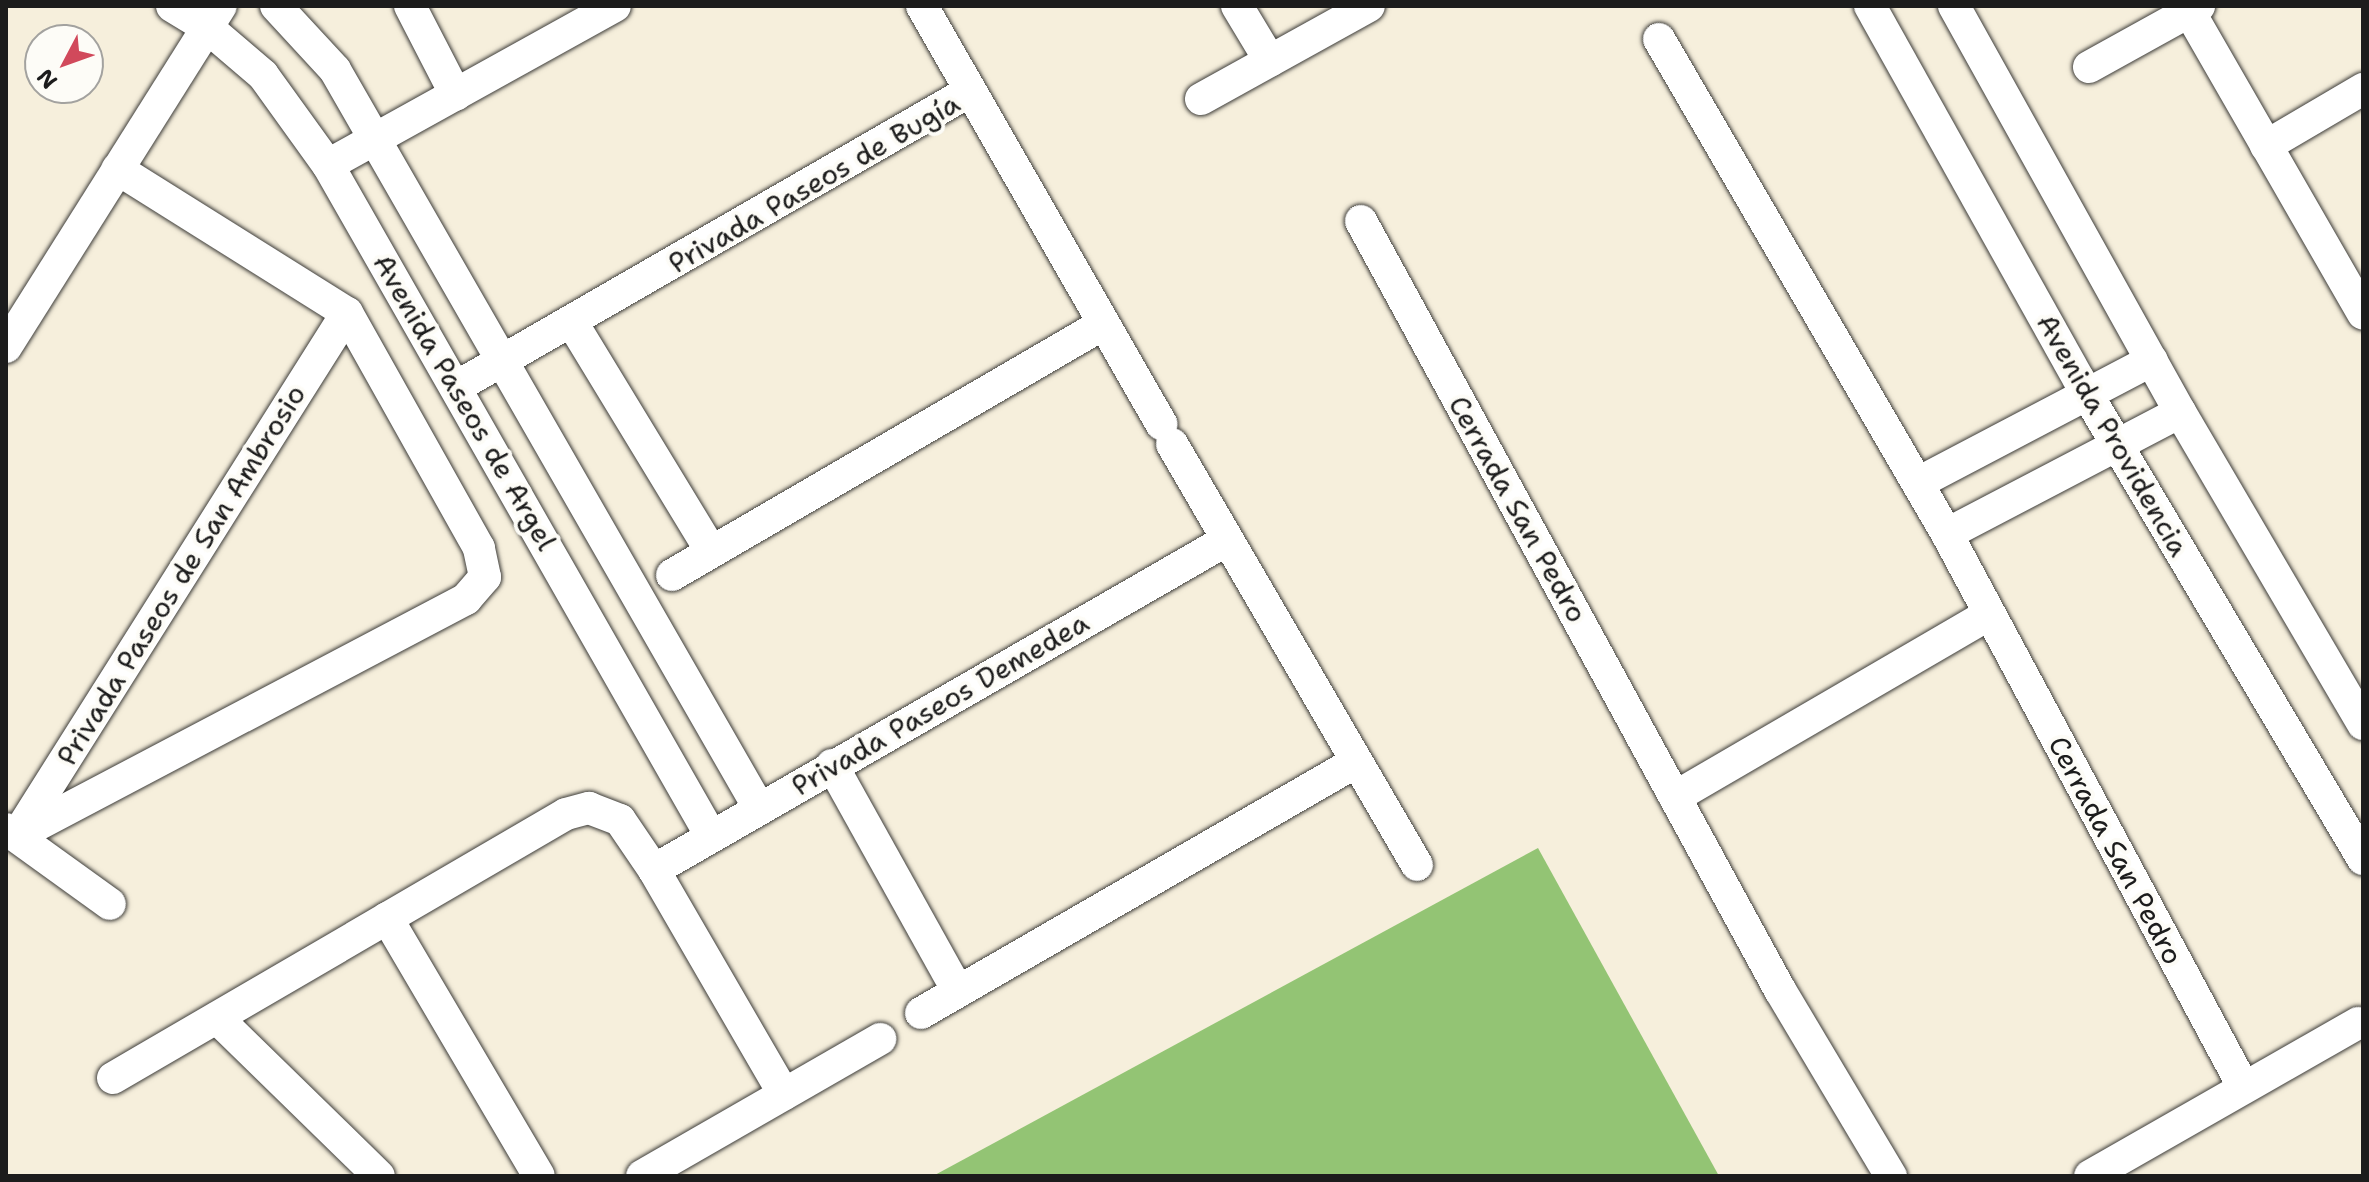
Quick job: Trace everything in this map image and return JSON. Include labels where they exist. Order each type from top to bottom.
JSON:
[{"type":"street","name":"Avenida Paseos de Argel","points":[[172,6],[214,17],[263,75],[328,165],[458,386],[711,836]]},
{"type":"street","name":"Avenida Paseos de Argel","points":[[276,6],[335,70],[376,138],[759,808]]},
{"type":"street","points":[[410,6],[456,95]]},
{"type":"street","points":[[328,165],[615,6]]},
{"type":"street","points":[[922,6],[970,91]]},
{"type":"street","points":[[1237,6],[1270,61]]},
{"type":"street","points":[[1201,99],[1369,6]]},
{"type":"street","name":"Avenida Providencia","points":[[1870,6],[2087,394],[2363,859]]},
{"type":"street","points":[[1954,6],[2180,412],[2363,724]]},
{"type":"street","points":[[2089,67],[2194,9],[2266,146],[2363,313]]},
{"type":"street","points":[[6,347],[214,17]]},
{"type":"street","name":"Cerrada San Pedro","points":[[1659,39],[1947,534],[2243,1086]]},
{"type":"street","points":[[2266,146],[2363,89]]},
{"type":"street","name":"Privada Paseos de Bugía","points":[[458,386],[573,324],[970,91],[1103,324]]},
{"type":"street","points":[[117,169],[347,313]]},
{"type":"street","name":"Cerrada San Pedro","points":[[1361,221],[1780,990],[1891,1176]]},
{"type":"street","name":"Privada Paseos de San Ambrosio","points":[[347,313],[479,548],[485,577],[466,599],[11,833],[347,313]]},
{"type":"street","points":[[573,324],[711,551]]},
{"type":"street","points":[[672,575],[1103,324],[1417,865]]},
{"type":"street","points":[[1918,483],[2152,360]]},
{"type":"street","points":[[1947,534],[2180,412]]},
{"type":"street","name":"Privada Paseos Demedea","points":[[654,870],[1227,540]]},
{"type":"street","points":[[1675,797],[1989,614]]},
{"type":"street","points":[[921,1013],[1356,762]]},
{"type":"street","points":[[832,765],[958,991]]},
{"type":"street","points":[[113,1078],[566,814],[589,808],[620,820],[654,870],[784,1094]]},
{"type":"street","points":[[11,833],[110,904]]},
{"type":"street","points":[[387,918],[539,1176]]},
{"type":"street","points":[[217,1018],[379,1176]]},
{"type":"street","points":[[2090,1176],[2358,1023]]},
{"type":"street","points":[[642,1176],[880,1039]]},
{"type":"green space","points":[[1538,848],[1719,1176],[933,1176]]}]
